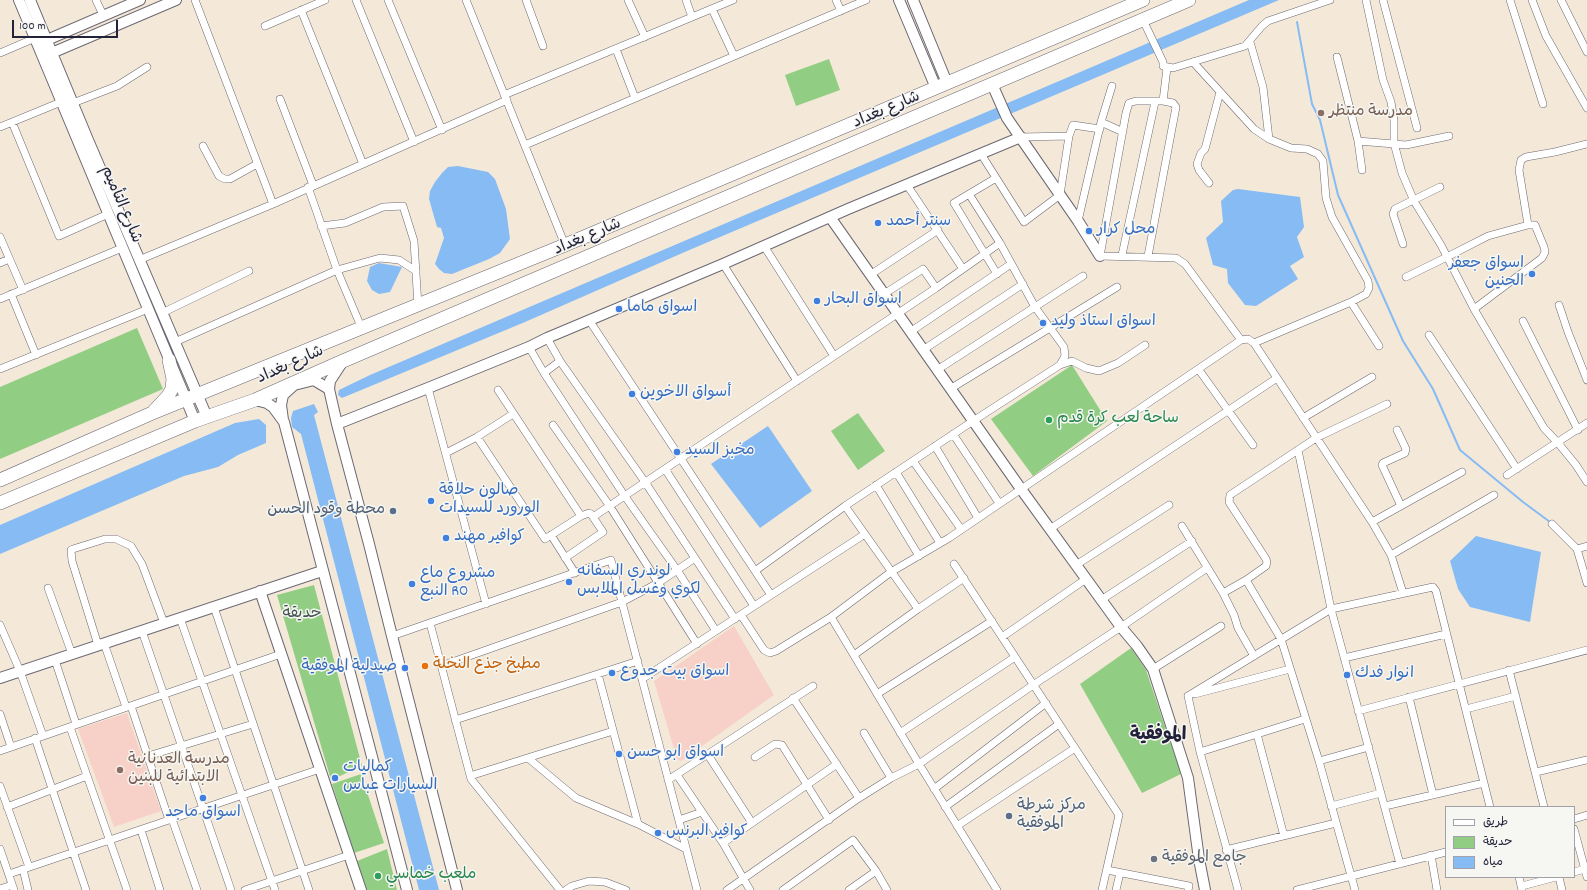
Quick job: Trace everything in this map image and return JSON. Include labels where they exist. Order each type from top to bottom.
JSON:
[{"type":"highway","name":"شارع بغداد","points":[[0,480],[150,414],[199,396],[566,245],[1143,0]]},
{"type":"highway","name":"شارع بغداد","points":[[0,503],[194,421],[256,400],[343,361],[992,84],[1145,24],[1189,0]]},
{"type":"highway","points":[[150,414],[168,396],[172,389],[169,360]]},
{"type":"main road","name":"شارع التأميم","points":[[19,0],[39,41],[52,52],[139,260],[207,417]]},
{"type":"main road","name":"شارع التأميم","points":[[30,0],[42,57],[194,421]]},
{"type":"main road","points":[[39,41],[140,0]]},
{"type":"main road","points":[[42,57],[176,0]]},
{"type":"main road","points":[[899,0],[942,86]]},
{"type":"main road","points":[[913,0],[942,86]]},
{"type":"main road","points":[[992,84],[1007,118],[1078,221],[1100,256]]},
{"type":"main road","points":[[337,424],[529,347],[546,338],[1021,138]]},
{"type":"main road","points":[[830,218],[1086,580],[1153,669],[1188,778],[1199,859],[1205,890]]},
{"type":"main road","points":[[343,361],[330,380],[329,388],[457,890]]},
{"type":"main road","points":[[329,388],[314,380],[294,385],[283,395],[281,405],[322,571],[407,890]]},
{"type":"main road","points":[[256,400],[267,403],[273,407],[284,422]]},
{"type":"main road","points":[[0,678],[322,571]]},
{"type":"main road","points":[[260,591],[361,890]]},
{"type":"street","points":[[96,0],[103,15]]},
{"type":"street","points":[[195,0],[273,204]]},
{"type":"street","points":[[265,26],[325,0]]},
{"type":"street","points":[[356,0],[414,142]]},
{"type":"street","points":[[388,0],[442,130]]},
{"type":"street","points":[[466,0],[566,245]]},
{"type":"street","points":[[526,0],[543,46]]},
{"type":"street","points":[[628,0],[645,37]]},
{"type":"street","points":[[686,0],[692,17]]},
{"type":"street","points":[[139,260],[273,204],[310,186],[442,130],[505,98],[733,0]]},
{"type":"street","points":[[836,0],[841,11]]},
{"type":"street","points":[[525,145],[866,0]]},
{"type":"street","points":[[1165,65],[1173,68],[1245,46],[1268,21],[1330,0]]},
{"type":"street","points":[[1366,0],[1383,80],[1393,111],[1394,143],[1402,173],[1414,200],[1447,257],[1474,309],[1544,428],[1558,442],[1587,482]]},
{"type":"street","points":[[1383,0],[1417,128]]},
{"type":"street","points":[[1510,0],[1543,104]]},
{"type":"street","points":[[1532,0],[1546,36],[1587,108]]},
{"type":"street","points":[[1561,0],[1587,52]]},
{"type":"street","points":[[712,9],[734,56]]},
{"type":"street","points":[[301,10],[363,164]]},
{"type":"street","points":[[1122,256],[1159,102],[1165,65],[1145,24]]},
{"type":"street","points":[[0,53],[39,41]]},
{"type":"street","points":[[1250,42],[1263,87],[1268,140]]},
{"type":"street","points":[[616,49],[635,98]]},
{"type":"street","points":[[1338,57],[1358,141],[1362,170]]},
{"type":"street","points":[[1193,62],[1254,129],[1268,140],[1291,148],[1307,149],[1318,154],[1323,161],[1326,198],[1332,217],[1368,281],[1369,288],[1366,294],[1351,302],[1254,343]]},
{"type":"street","points":[[73,104],[117,86],[147,67]]},
{"type":"street","points":[[1078,221],[1112,86]]},
{"type":"street","points":[[1209,183],[1199,170],[1198,164],[1201,153],[1205,149],[1220,92]]},
{"type":"street","points":[[280,99],[310,186],[321,226],[337,270],[362,329]]},
{"type":"street","points":[[1148,256],[1176,107],[1173,103],[1136,101],[1129,103],[1100,256],[1148,256],[1176,258],[1185,264],[1240,340]]},
{"type":"street","points":[[0,127],[61,102]]},
{"type":"street","points":[[12,122],[58,236],[108,214]]},
{"type":"street","points":[[981,154],[1024,222],[1060,195],[1069,136],[1073,125],[1101,125],[1123,132]]},
{"type":"street","points":[[1021,138],[1069,136]]},
{"type":"street","points":[[1358,141],[1406,145],[1449,136]]},
{"type":"street","points":[[1528,225],[1518,170],[1521,160],[1526,157],[1587,144]]},
{"type":"street","points":[[203,146],[219,176],[225,179],[230,179],[257,164]]},
{"type":"street","points":[[996,178],[954,203],[997,274]]},
{"type":"street","points":[[907,185],[963,268]]},
{"type":"street","points":[[1402,244],[1393,214],[1395,209],[1440,187]]},
{"type":"street","points":[[969,194],[1000,243],[1036,307],[1064,347],[1065,356],[1060,365]]},
{"type":"street","points":[[321,226],[346,223],[383,207],[403,206],[414,241],[418,306]]},
{"type":"street","points":[[1406,277],[1488,236],[1528,225],[1535,226],[1544,247],[1545,252],[1542,258],[1474,309]]},
{"type":"street","points":[[870,275],[938,230]]},
{"type":"street","points":[[0,237],[23,290]]},
{"type":"street","points":[[593,517],[936,288],[1000,243]]},
{"type":"street","points":[[764,246],[834,356]]},
{"type":"street","points":[[0,299],[122,248]]},
{"type":"street","points":[[175,342],[337,270],[380,258],[399,260],[416,271]]},
{"type":"street","points":[[0,264],[9,259]]},
{"type":"street","points":[[723,264],[796,381]]},
{"type":"street","points":[[910,332],[1011,264]]},
{"type":"street","points":[[884,294],[923,269],[936,288]]},
{"type":"street","points":[[162,313],[249,271]]},
{"type":"street","points":[[938,370],[1083,276]]},
{"type":"street","points":[[923,350],[1023,284]]},
{"type":"street","points":[[950,389],[1116,287]]},
{"type":"street","points":[[11,294],[36,355]]},
{"type":"street","points":[[1351,302],[1378,346]]},
{"type":"street","points":[[1559,305],[1587,380]]},
{"type":"street","points":[[0,369],[148,309]]},
{"type":"street","points":[[589,320],[771,595]]},
{"type":"street","points":[[1523,321],[1578,430]]},
{"type":"street","points":[[1430,335],[1517,469]]},
{"type":"street","points":[[546,338],[560,361],[645,482],[695,558],[764,650],[770,653],[776,651],[831,617],[891,572],[940,543],[978,518],[1199,370],[1240,340],[1248,339],[1254,343],[1372,522],[1391,555],[1403,593]]},
{"type":"street","points":[[754,571],[876,485],[1060,365],[1072,361],[1086,368],[1099,371],[1118,364],[1145,345]]},
{"type":"street","points":[[529,347],[544,373],[624,495],[677,570],[716,631]]},
{"type":"street","points":[[544,373],[560,361]]},
{"type":"street","points":[[1199,370],[1253,445]]},
{"type":"street","points":[[1303,418],[1372,377]]},
{"type":"street","points":[[1050,529],[1277,378]]},
{"type":"street","points":[[428,388],[486,604]]},
{"type":"street","points":[[498,390],[581,516]]},
{"type":"street","points":[[1223,593],[1246,580],[1266,566],[1267,562],[1229,502],[1230,495],[1316,438],[1387,404]]},
{"type":"street","points":[[446,453],[477,437],[513,414]]},
{"type":"street","points":[[1508,475],[1587,423]]},
{"type":"street","points":[[553,425],[609,505],[697,644]]},
{"type":"street","points":[[1397,430],[1406,449],[1405,453],[1383,463],[1382,465],[1401,506]]},
{"type":"street","points":[[953,434],[999,503]]},
{"type":"street","points":[[477,437],[545,539],[589,512],[593,517],[603,532],[565,558]]},
{"type":"street","points":[[935,446],[978,518]]},
{"type":"street","points":[[1298,450],[1331,609],[1400,864]]},
{"type":"street","points":[[913,461],[961,529]]},
{"type":"street","points":[[665,469],[754,606]]},
{"type":"street","points":[[896,472],[940,543]]},
{"type":"street","points":[[1372,522],[1462,472]]},
{"type":"street","points":[[876,485],[919,556]]},
{"type":"street","points":[[1391,555],[1494,494]]},
{"type":"street","points":[[1076,565],[1170,504]]},
{"type":"street","points":[[845,506],[918,609]]},
{"type":"street","points":[[1552,524],[1577,549],[1587,582]]},
{"type":"street","points":[[1182,526],[1192,540],[1223,593],[1234,615],[1238,628],[1254,656]]},
{"type":"street","points":[[642,679],[865,534]]},
{"type":"street","points":[[552,535],[575,573]]},
{"type":"street","points":[[164,623],[142,564],[131,546],[116,539],[105,539],[71,550],[72,561],[101,644],[148,756],[170,820],[197,890]]},
{"type":"street","points":[[1102,600],[1192,540]]},
{"type":"street","points":[[1577,549],[1587,546]]},
{"type":"street","points":[[441,666],[622,602],[658,583],[695,558]]},
{"type":"street","points":[[392,636],[611,560],[697,890]]},
{"type":"street","points":[[954,564],[1119,815],[1102,890]]},
{"type":"street","points":[[727,890],[859,798],[891,778],[919,764],[1207,568]]},
{"type":"street","points":[[854,655],[964,578]]},
{"type":"street","points":[[1002,637],[1086,580]]},
{"type":"street","points":[[1246,580],[1281,639],[1319,761],[1355,890]]},
{"type":"street","points":[[1188,696],[1331,609],[1433,587],[1436,590],[1490,806]]},
{"type":"street","points":[[48,588],[72,654]]},
{"type":"street","points":[[214,607],[309,890]]},
{"type":"street","points":[[831,617],[934,789],[997,890]]},
{"type":"street","points":[[180,618],[275,890]]},
{"type":"street","points":[[877,694],[992,621]]},
{"type":"street","points":[[430,623],[471,779],[560,890]]},
{"type":"street","points":[[0,625],[20,671],[39,737],[52,790],[86,890]]},
{"type":"street","points":[[1153,669],[1222,626]]},
{"type":"street","points":[[142,631],[231,890]]},
{"type":"street","points":[[1344,658],[1446,634]]},
{"type":"street","points":[[1358,710],[1587,650]]},
{"type":"street","points":[[0,751],[281,654]]},
{"type":"street","points":[[900,733],[1015,657]]},
{"type":"street","points":[[55,660],[87,776],[127,890]]},
{"type":"street","points":[[455,720],[638,661]]},
{"type":"street","points":[[1188,696],[1290,669]]},
{"type":"street","points":[[1509,670],[1544,806]]},
{"type":"street","points":[[598,674],[638,824]]},
{"type":"street","points":[[668,780],[813,686]]},
{"type":"street","points":[[1188,696],[1200,752],[1238,890]]},
{"type":"street","points":[[1466,709],[1516,696]]},
{"type":"street","points":[[1409,697],[1433,795]]},
{"type":"street","points":[[793,698],[859,798]]},
{"type":"street","points":[[934,789],[1046,703]]},
{"type":"street","points":[[0,714],[11,747]]},
{"type":"street","points":[[1200,752],[1305,719]]},
{"type":"street","points":[[148,756],[253,724]]},
{"type":"street","points":[[945,807],[1059,724]]},
{"type":"street","points":[[470,776],[613,731]]},
{"type":"street","points":[[864,733],[891,778]]},
{"type":"street","points":[[1257,734],[1284,836]]},
{"type":"street","points":[[755,757],[775,744],[782,745],[829,820]]},
{"type":"street","points":[[1319,761],[1369,747]]},
{"type":"street","points":[[957,826],[1075,748]]},
{"type":"street","points":[[708,755],[752,823]]},
{"type":"street","points":[[528,758],[576,798],[638,824],[686,849]]},
{"type":"street","points":[[1536,772],[1587,760]]},
{"type":"street","points":[[723,843],[837,764]]},
{"type":"street","points":[[8,874],[320,769]]},
{"type":"street","points":[[677,775],[723,843],[750,890]]},
{"type":"street","points":[[7,807],[87,776]]},
{"type":"street","points":[[1385,806],[1484,783]]},
{"type":"street","points":[[0,786],[26,868],[28,890]]},
{"type":"street","points":[[1331,806],[1381,793]]},
{"type":"street","points":[[679,820],[702,812]]},
{"type":"street","points":[[1575,819],[1587,815]]},
{"type":"street","points":[[1226,850],[1336,823]]},
{"type":"street","points":[[141,830],[160,890]]},
{"type":"street","points":[[1575,833],[1587,877]]},
{"type":"street","points":[[783,890],[853,840],[876,871],[887,890]]},
{"type":"street","points":[[0,850],[13,887],[0,889]]},
{"type":"street","points":[[1297,890],[1445,852]]},
{"type":"street","points":[[245,890],[349,855]]},
{"type":"street","points":[[1431,856],[1437,890]]},
{"type":"street","points":[[1575,872],[1585,869]]},
{"type":"street","points":[[1107,870],[1189,886],[1188,890]]},
{"type":"street","points":[[849,890],[876,871]]},
{"type":"street","points":[[1116,890],[1120,873]]},
{"type":"street","points":[[1519,878],[1522,888],[1554,878]]},
{"type":"street","points":[[1557,878],[1562,890]]},
{"type":"street","points":[[566,890],[572,886],[589,881],[605,882],[626,890]]},
{"type":"shaded area","points":[[734,626],[774,695],[681,761],[677,759],[654,681]]},
{"type":"shaded area","name":"مدرسة العدنانية الابتدائية للبنين","points":[[127,713],[161,811],[114,827],[78,729]]},
{"type":"green space","points":[[829,59],[840,90],[796,106],[785,75]]},
{"type":"green space","points":[[137,328],[163,389],[0,459],[0,387]]},
{"type":"green space","name":"ساحة لعب كرة قدم","points":[[1072,365],[1107,421],[1033,476],[991,419]]},
{"type":"green space","points":[[858,413],[885,451],[858,470],[831,431]]},
{"type":"green space","name":"حديقة","points":[[314,585],[362,766],[331,780],[277,595]]},
{"type":"green space","points":[[1131,648],[1146,670],[1181,774],[1142,793],[1080,684]]},
{"type":"green space","points":[[361,774],[384,843],[354,853],[332,784]]},
{"type":"green space","name":"ملعب خماسي","points":[[387,849],[397,890],[367,890],[357,861]]},
{"type":"water","points":[[1249,0],[1279,0],[687,251],[525,322],[342,398],[338,395],[339,390],[370,375]]},
{"type":"water","points":[[458,166],[488,172],[495,179],[506,209],[510,239],[500,253],[452,274],[444,273],[435,264],[444,238],[441,228],[437,227],[429,199],[430,191],[442,173],[448,167]]},
{"type":"water","points":[[1238,189],[1300,197],[1304,227],[1297,237],[1304,257],[1290,266],[1298,279],[1256,306],[1245,305],[1228,283],[1227,269],[1213,265],[1206,238],[1223,222],[1221,201],[1233,190]]},
{"type":"water","points":[[379,263],[402,267],[390,292],[379,294],[372,290],[367,281],[370,267]]},
{"type":"water","points":[[314,404],[318,412],[314,415],[439,890],[419,890],[301,434],[292,427],[291,418],[293,411]]},
{"type":"water","points":[[259,419],[266,425],[266,443],[238,455],[218,467],[184,476],[0,554],[0,525],[235,423]]},
{"type":"water","points":[[768,426],[812,491],[760,528],[711,464]]},
{"type":"water","points":[[1476,536],[1541,552],[1530,622],[1470,607],[1458,589],[1450,561]]},
{"type":"waterway","points":[[1297,22],[1312,104],[1320,120],[1338,195],[1403,341],[1433,389],[1460,450],[1523,502],[1550,522]]},
{"type":"place","name":"مدرسة منتظر","points":[[1321,113]]},
{"type":"place","name":"سنتر أحمد","points":[[878,223]]},
{"type":"place","name":"محل كرار","points":[[1089,231]]},
{"type":"place","name":"اسواق جعفر الحنين","points":[[1532,274]]},
{"type":"place","name":"اسواق البحار","points":[[817,301]]},
{"type":"place","name":"اسواق ماما","points":[[619,309]]},
{"type":"place","name":"اسواق استاذ وليد","points":[[1043,323]]},
{"type":"place","name":"أسواق الاخوين","points":[[632,394]]},
{"type":"place","name":"ساحة لعب كرة قدم","points":[[1049,420]]},
{"type":"place","name":"مخبز السيد","points":[[677,452]]},
{"type":"place","name":"صالون حلاقة الورورد للسيدات","points":[[431,501]]},
{"type":"place","name":"محطة وقود الحسن","points":[[393,511]]},
{"type":"place","name":"كوافير مهند","points":[[446,538]]},
{"type":"place","name":"لوندري السفانه لكوي وغسل الملابس","points":[[569,582]]},
{"type":"place","name":"مشروع ماع النبع RO","points":[[412,584]]},
{"type":"place","name":"مطبخ جذع النخلة","points":[[425,666]]},
{"type":"place","name":"صيدلية الموفقية","points":[[405,668]]},
{"type":"place","name":"اسواق بيت جدوع","points":[[612,673]]},
{"type":"place","name":"انوار فدك","points":[[1347,675]]},
{"type":"place","name":"اسواق ابو حسن","points":[[619,754]]},
{"type":"place","name":"مدرسة العدنانية الابتدائية للبنين","points":[[120,770]]},
{"type":"place","name":"كماليات السيارات عباس","points":[[335,778]]},
{"type":"place","name":"اسواق ماجد","points":[[203,798]]},
{"type":"place","name":"مركز شرطة الموفقية","points":[[1009,816]]},
{"type":"place","name":"كوافير البرنس","points":[[658,833]]},
{"type":"place","name":"جامع الموفقية","points":[[1154,859]]},
{"type":"place","name":"ملعب خماسي","points":[[378,876]]},
{"type":"district","name":"الموفقية","points":[[1158,737]]}]
